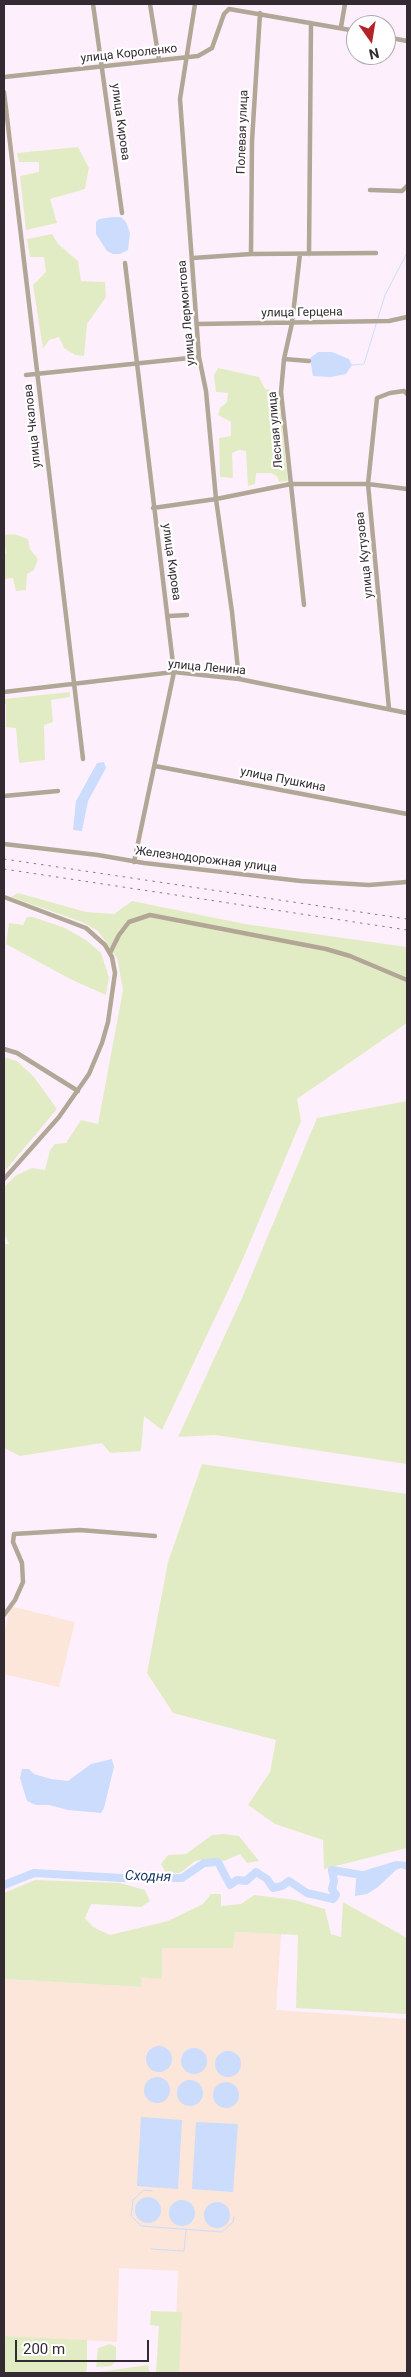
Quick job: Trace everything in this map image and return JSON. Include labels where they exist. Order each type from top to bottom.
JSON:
[{"type":"street","name":"улица Кирова","points":[[93,4],[122,213]]},
{"type":"street","points":[[150,4],[159,60]]},
{"type":"street","name":"улица Лермонтова","points":[[195,4],[180,99],[199,357],[206,391],[216,499],[232,612],[239,679]]},
{"type":"street","points":[[341,27],[345,4]]},
{"type":"street","name":"улица Короленко","points":[[4,78],[187,58],[205,53],[212,48],[224,14],[229,9],[260,13]]},
{"type":"street","points":[[260,13],[312,24],[346,28]]},
{"type":"street","name":"Полевая улица","points":[[251,252],[252,141],[260,13]]},
{"type":"street","points":[[310,254],[312,24]]},
{"type":"street","name":"улица Чкалова","points":[[4,92],[83,759]]},
{"type":"street","points":[[370,190],[402,191],[407,186]]},
{"type":"street","points":[[193,258],[376,253]]},
{"type":"street","name":"Лесная улица","points":[[300,254],[292,323],[284,359],[281,392],[304,605]]},
{"type":"street","name":"улица Кирова","points":[[124,263],[153,508],[169,616],[174,672],[134,862]]},
{"type":"street","name":"улица Герцена","points":[[197,324],[388,321],[407,317]]},
{"type":"street","points":[[26,376],[199,357]]},
{"type":"street","points":[[284,359],[309,361]]},
{"type":"street","name":"улица Кутузова","points":[[389,709],[368,484],[377,398],[390,392],[404,391],[407,394]]},
{"type":"street","points":[[153,508],[216,499],[291,484],[368,484],[407,489]]},
{"type":"street","points":[[169,616],[187,615]]},
{"type":"street","name":"улица Ленина","points":[[4,692],[174,672],[239,679],[407,713]]},
{"type":"street","name":"улица Пушкина","points":[[155,766],[407,814]]},
{"type":"street","points":[[4,796],[58,791]]},
{"type":"street","name":"Железнодорожная улица","points":[[4,844],[134,862],[301,881],[369,885],[407,882]]},
{"type":"street","points":[[4,897],[86,928],[105,945],[110,953],[115,973],[108,1022],[95,1062],[78,1092],[59,1117],[4,1179]]},
{"type":"street","points":[[110,953],[119,935],[129,922],[150,914],[326,949],[350,956],[407,980]]},
{"type":"street","points":[[4,1049],[17,1053],[78,1092]]},
{"type":"street","points":[[4,1615],[15,1600],[23,1582],[22,1562],[13,1542],[14,1534],[80,1530],[155,1536]]},
{"type":"shaded area","points":[[10,1606],[75,1622],[59,1687],[4,1674],[4,1635]]},
{"type":"shaded area","points":[[234,1932],[281,1934],[276,2010],[407,2019],[407,2373],[174,2373],[178,2271],[119,2268],[117,2342],[4,2336],[4,1979],[141,1987],[141,1977],[161,1948],[233,1948]]},
{"type":"green space","points":[[78,147],[89,168],[85,189],[50,199],[57,223],[26,230],[20,176],[39,172],[39,162],[19,162],[17,153]]},
{"type":"green space","points":[[52,234],[58,244],[78,261],[81,281],[105,282],[106,297],[87,324],[84,356],[75,355],[64,348],[59,337],[49,340],[43,349],[33,285],[46,272],[44,257],[30,257],[27,239]]},
{"type":"green space","points":[[218,368],[259,377],[265,389],[278,391],[288,481],[279,482],[277,476],[271,473],[256,473],[255,484],[248,486],[246,451],[239,450],[232,453],[233,478],[220,477],[219,438],[231,436],[231,422],[218,415],[220,408],[227,402],[228,393],[216,392],[214,375]]},
{"type":"green space","points":[[14,534],[28,539],[30,549],[38,559],[34,570],[27,574],[26,590],[16,591],[13,578],[4,579],[4,555],[6,553],[4,535]]},
{"type":"green space","points":[[70,692],[70,697],[51,700],[53,722],[44,725],[45,760],[19,763],[16,728],[6,727],[6,704],[4,699]]},
{"type":"green space","points":[[18,893],[86,912],[114,914],[132,901],[245,924],[407,947],[407,1023],[297,1099],[301,1121],[242,1261],[162,1430],[144,1416],[141,1451],[110,1453],[102,1443],[20,1456],[4,1448],[4,1244],[9,1244],[4,1233],[4,1187],[15,1176],[32,1168],[45,1170],[50,1150],[55,1144],[66,1143],[81,1120],[98,1124],[123,990],[117,958],[98,931],[82,922],[11,897]]},
{"type":"green space","points":[[27,917],[33,917],[65,928],[86,940],[101,953],[109,977],[106,995],[70,979],[6,944],[9,923],[23,925]]},
{"type":"green space","points":[[4,1057],[17,1061],[34,1077],[57,1109],[4,1172]]},
{"type":"green space","points":[[407,1101],[407,1464],[215,1435],[178,1437],[242,1298],[317,1118]]},
{"type":"green space","points":[[202,1464],[407,1494],[407,1848],[324,1869],[323,1840],[275,1824],[248,1805],[270,1772],[276,1740],[173,1713],[147,1673],[168,1562]]},
{"type":"green space","points":[[212,1835],[239,1836],[259,1861],[247,1863],[240,1854],[224,1861],[209,1859],[195,1861],[180,1873],[166,1873],[161,1864],[168,1855],[186,1854]]},
{"type":"green space","points":[[35,1880],[120,1883],[145,1890],[150,1901],[141,1907],[91,1904],[85,1918],[93,1927],[110,1935],[168,1921],[203,1904],[211,1894],[221,1894],[221,1906],[241,1904],[254,1895],[295,1900],[325,1909],[331,1934],[341,1937],[343,1902],[407,1938],[407,2014],[296,2008],[298,1935],[235,1932],[233,1948],[162,1948],[162,1979],[142,1977],[141,1987],[4,1979],[4,1893]]},
{"type":"green space","points":[[151,2311],[182,2312],[179,2373],[156,2373],[159,2326],[150,2325]]},
{"type":"green space","points":[[4,2336],[87,2340],[87,2369],[85,2373],[4,2373]]},
{"type":"green space","points":[[110,2344],[116,2347],[116,2361],[111,2366],[96,2367],[98,2348]]},
{"type":"green space","points":[[148,2365],[150,2373],[97,2373],[99,2372]]},
{"type":"water","points":[[121,217],[126,222],[130,233],[128,250],[120,254],[113,254],[107,251],[96,234],[96,222],[99,219]]},
{"type":"water","points":[[318,352],[332,352],[349,359],[352,365],[346,374],[331,377],[313,376],[310,358]]},
{"type":"water","points":[[104,762],[106,768],[88,801],[82,831],[73,830],[76,801],[97,763]]},
{"type":"water","points":[[112,1759],[114,1767],[104,1808],[101,1813],[68,1810],[49,1805],[36,1805],[27,1801],[20,1778],[22,1769],[29,1769],[34,1774],[51,1779],[68,1781],[91,1764]]},
{"type":"water","points":[[396,1861],[407,1862],[407,1870],[401,1868],[396,1870],[378,1887],[367,1894],[355,1896],[356,1879],[363,1871]]},
{"type":"water","points":[[159,2046],[168,2050],[172,2059],[168,2068],[159,2072],[150,2068],[146,2059],[150,2050]]},
{"type":"water","points":[[194,2048],[203,2052],[207,2061],[203,2070],[194,2074],[185,2070],[181,2061],[185,2052]]},
{"type":"water","points":[[228,2051],[237,2055],[241,2064],[237,2073],[228,2077],[219,2073],[215,2064],[219,2055]]},
{"type":"water","points":[[157,2077],[166,2081],[170,2090],[166,2099],[157,2103],[148,2099],[144,2090],[148,2081]]},
{"type":"water","points":[[190,2080],[199,2084],[203,2093],[199,2102],[190,2106],[181,2102],[177,2093],[181,2084]]},
{"type":"water","points":[[226,2082],[235,2086],[239,2095],[235,2104],[226,2108],[217,2104],[213,2095],[217,2086]]},
{"type":"water","points":[[141,2117],[182,2120],[178,2189],[137,2186]]},
{"type":"water","points":[[196,2122],[238,2124],[233,2192],[192,2189]]},
{"type":"water","points":[[148,2197],[157,2201],[161,2210],[157,2219],[148,2223],[139,2219],[135,2210],[139,2201]]},
{"type":"water","points":[[182,2200],[191,2204],[195,2213],[191,2222],[182,2226],[173,2222],[169,2213],[173,2204]]},
{"type":"water","points":[[217,2202],[226,2206],[230,2215],[226,2224],[217,2228],[208,2224],[204,2215],[208,2206]]},
{"type":"waterway","points":[[352,365],[364,364],[385,295],[407,253]]},
{"type":"waterway","name":"Сходня","points":[[4,1885],[34,1873],[122,1878],[182,1878],[204,1863],[218,1862],[230,1885],[237,1880],[246,1881],[256,1872],[267,1879],[273,1888],[282,1886],[289,1881],[307,1893],[333,1899],[336,1895],[332,1889],[334,1881],[332,1870],[367,1876]]},
{"type":"waterway","points":[[152,2191],[144,2190],[133,2200],[131,2216],[141,2226],[222,2232],[233,2222],[234,2217]]},
{"type":"waterway","points":[[151,2249],[184,2251],[186,2230]]},
{"type":"railway","points":[[4,859],[407,919]]},
{"type":"railway","points":[[4,869],[407,930]]}]
